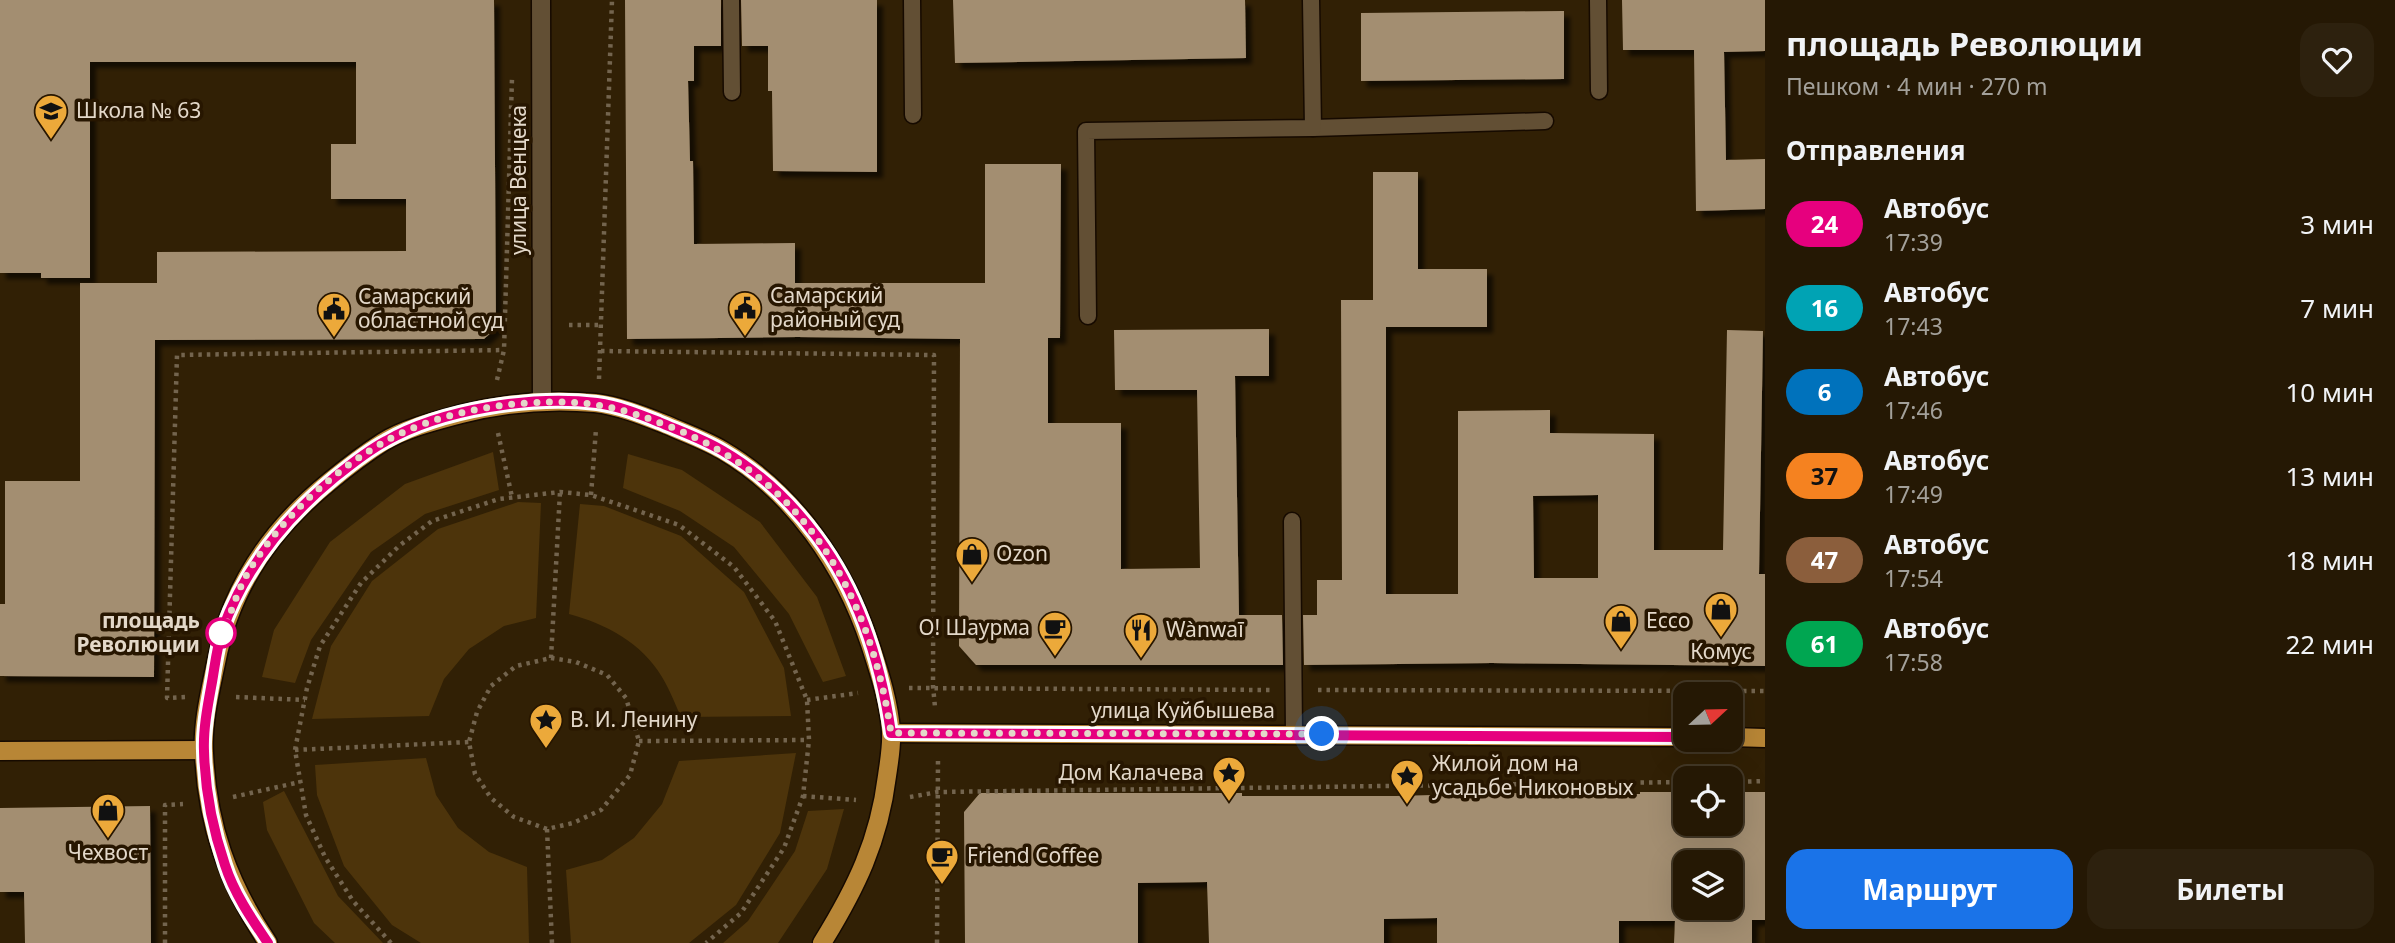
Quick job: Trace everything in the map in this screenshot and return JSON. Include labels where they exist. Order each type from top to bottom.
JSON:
[{"type":"main road","points":[[268,943],[245,908],[225,865],[209,802],[203,750],[221,633],[246,576],[275,534],[311,497],[386,440],[433,422],[492,406],[542,402],[598,403],[635,412],[721,449],[752,470],[786,501],[817,537],[842,577],[861,615],[885,689],[891,733],[884,802],[874,842],[846,903],[822,943]]},
{"type":"main road","name":"улица Куйбышева","points":[[891,733],[1673,737]]},
{"type":"main road","points":[[1743,737],[1765,737]]},
{"type":"main road","points":[[0,751],[203,750]]},
{"type":"street","name":"улица Венцека","points":[[541,0],[542,402]]},
{"type":"lane","points":[[731,0],[732,92]]},
{"type":"lane","points":[[912,0],[913,115]]},
{"type":"lane","points":[[1311,0],[1313,128]]},
{"type":"lane","points":[[1598,0],[1599,90]]},
{"type":"lane","points":[[1088,316],[1086,131],[1545,121]]},
{"type":"lane","points":[[1292,521],[1294,733]]},
{"type":"path","points":[[591,495],[601,351],[612,0]]},
{"type":"path","points":[[505,325],[512,68]]},
{"type":"path","points":[[167,698],[177,355],[504,350]]},
{"type":"path","points":[[601,351],[934,355],[933,686],[1765,691]]},
{"type":"path","points":[[551,658],[560,492]]},
{"type":"path","points":[[391,943],[353,901],[325,857],[306,815],[295,750],[307,688],[320,646],[361,583],[399,546],[432,522],[499,499],[560,492],[591,495],[679,525],[734,567],[775,621],[807,700],[809,740],[803,796],[784,848],[741,913],[706,943]]},
{"type":"path","points":[[551,658],[576,662],[607,675],[626,698],[639,741],[630,775],[601,810],[573,823],[547,829],[514,817],[491,798],[475,774],[469,742],[477,712],[491,687],[516,666],[551,658]]},
{"type":"path","points":[[639,741],[809,740]]},
{"type":"path","points":[[295,750],[469,742]]},
{"type":"path","points":[[1743,782],[1765,781]]},
{"type":"path","points":[[937,943],[938,792],[1673,782]]},
{"type":"path","points":[[165,805],[165,943]]},
{"type":"path","points":[[547,829],[552,943]]},
{"type":"shaded area","points":[[493,452],[499,490],[425,514],[371,552],[311,640],[295,683],[262,677],[274,630],[330,542],[405,484]]},
{"type":"shaded area","points":[[628,454],[682,470],[760,522],[817,597],[846,676],[823,682],[789,614],[734,547],[680,511],[623,488]]},
{"type":"shaded area","points":[[518,502],[541,503],[536,618],[504,626],[469,649],[444,679],[429,716],[312,719],[331,646],[372,581],[438,529]]},
{"type":"shaded area","points":[[580,504],[604,506],[681,536],[744,592],[784,668],[791,716],[681,717],[662,677],[644,654],[609,629],[569,614]]},
{"type":"shaded area","points":[[796,753],[780,833],[736,905],[689,943],[571,943],[566,870],[602,860],[634,838],[662,804],[679,761]]},
{"type":"shaded area","points":[[426,758],[436,795],[458,828],[489,852],[527,867],[529,943],[421,943],[392,925],[344,866],[317,795],[315,765]]},
{"type":"shaded area","points":[[284,791],[338,896],[383,943],[335,943],[314,923],[267,830],[263,802]]},
{"type":"shaded area","points":[[844,809],[827,869],[778,943],[723,943],[748,921],[795,851],[808,811]]},
{"type":"building","points":[[0,0],[494,0],[496,328],[484,339],[155,340],[154,677],[0,676],[0,604],[5,604],[5,481],[80,481],[80,283],[157,283],[157,252],[406,251],[406,199],[331,199],[331,144],[356,144],[356,62],[90,62],[90,278],[41,278],[41,273],[0,273]]},
{"type":"building","points":[[625,0],[721,0],[721,46],[694,46],[694,81],[688,81],[694,244],[795,243],[795,283],[985,283],[985,164],[1061,164],[1060,338],[1048,338],[1048,423],[1121,423],[1121,569],[1200,568],[1197,390],[1115,390],[1114,330],[1269,329],[1269,376],[1235,376],[1239,615],[1282,615],[1283,665],[976,665],[959,646],[960,339],[627,339]]},
{"type":"building","points":[[741,0],[877,0],[877,172],[773,171],[772,91],[768,91],[768,46],[742,46]]},
{"type":"building","points":[[953,0],[1245,0],[1246,58],[955,63]]},
{"type":"building","points":[[1622,0],[1765,0],[1765,51],[1724,52],[1726,160],[1765,159],[1765,209],[1696,211],[1694,50],[1623,50]]},
{"type":"building","points":[[1564,11],[1564,79],[1361,81],[1361,13]]},
{"type":"building","points":[[1373,172],[1418,172],[1418,269],[1487,269],[1487,327],[1386,327],[1386,594],[1458,594],[1458,411],[1550,410],[1550,433],[1654,434],[1654,550],[1723,550],[1727,330],[1763,331],[1759,574],[1765,574],[1765,666],[1492,663],[1304,665],[1303,615],[1317,615],[1317,580],[1342,580],[1341,300],[1373,300]],"holes":[[[1598,495],[1598,578],[1534,578],[1533,496]]]},
{"type":"building","points":[[1673,792],[1673,836],[1743,836],[1743,792],[1765,792],[1765,920],[1752,920],[1752,943],[1674,943],[1675,921],[1619,921],[1619,943],[1437,943],[1437,918],[1384,919],[1384,943],[1209,943],[1207,882],[1138,883],[1138,943],[965,943],[964,812],[980,793],[1396,796]]},
{"type":"building","points":[[150,806],[151,943],[25,943],[24,892],[0,892],[0,808]]},
{"type":"bus line","name":"24","points":[[268,943],[245,908],[225,865],[209,802],[203,750],[221,633],[246,576],[275,534],[311,497],[386,440],[433,422],[492,406],[542,402],[598,403],[635,412],[721,449],[752,470],[786,501],[817,537],[842,577],[861,615],[885,689],[891,733],[1673,737]]},
{"type":"place","name":"Школа № 63","points":[[51,141]]},
{"type":"place","name":"Самарский районый суд","points":[[745,338]]},
{"type":"place","name":"Самарский областной суд","points":[[334,339]]},
{"type":"place","name":"Ozon","points":[[972,584]]},
{"type":"place","name":"площадь Революции","points":[[221,633]]},
{"type":"place","name":"Комус","points":[[1721,639]]},
{"type":"place","name":"Ecco","points":[[1621,651]]},
{"type":"place","name":"О! Шаурма","points":[[1055,658]]},
{"type":"place","name":"Wànwaī","points":[[1141,660]]},
{"type":"place","name":"В. И. Ленину","points":[[546,750]]},
{"type":"place","name":"Дом Калачева","points":[[1229,803]]},
{"type":"place","name":"Жилой дом на усадьбе Никоновых","points":[[1407,806]]},
{"type":"place","name":"Чехвост","points":[[108,840]]},
{"type":"place","name":"Friend Coffee","points":[[942,886]]},
{"type":"route","points":[[221,633],[246,576],[275,534],[311,497],[386,440],[433,422],[492,406],[542,402],[598,403],[635,412],[721,449],[752,470],[786,501],[817,537],[842,577],[861,615],[885,689],[891,733],[1322,734]]}]
